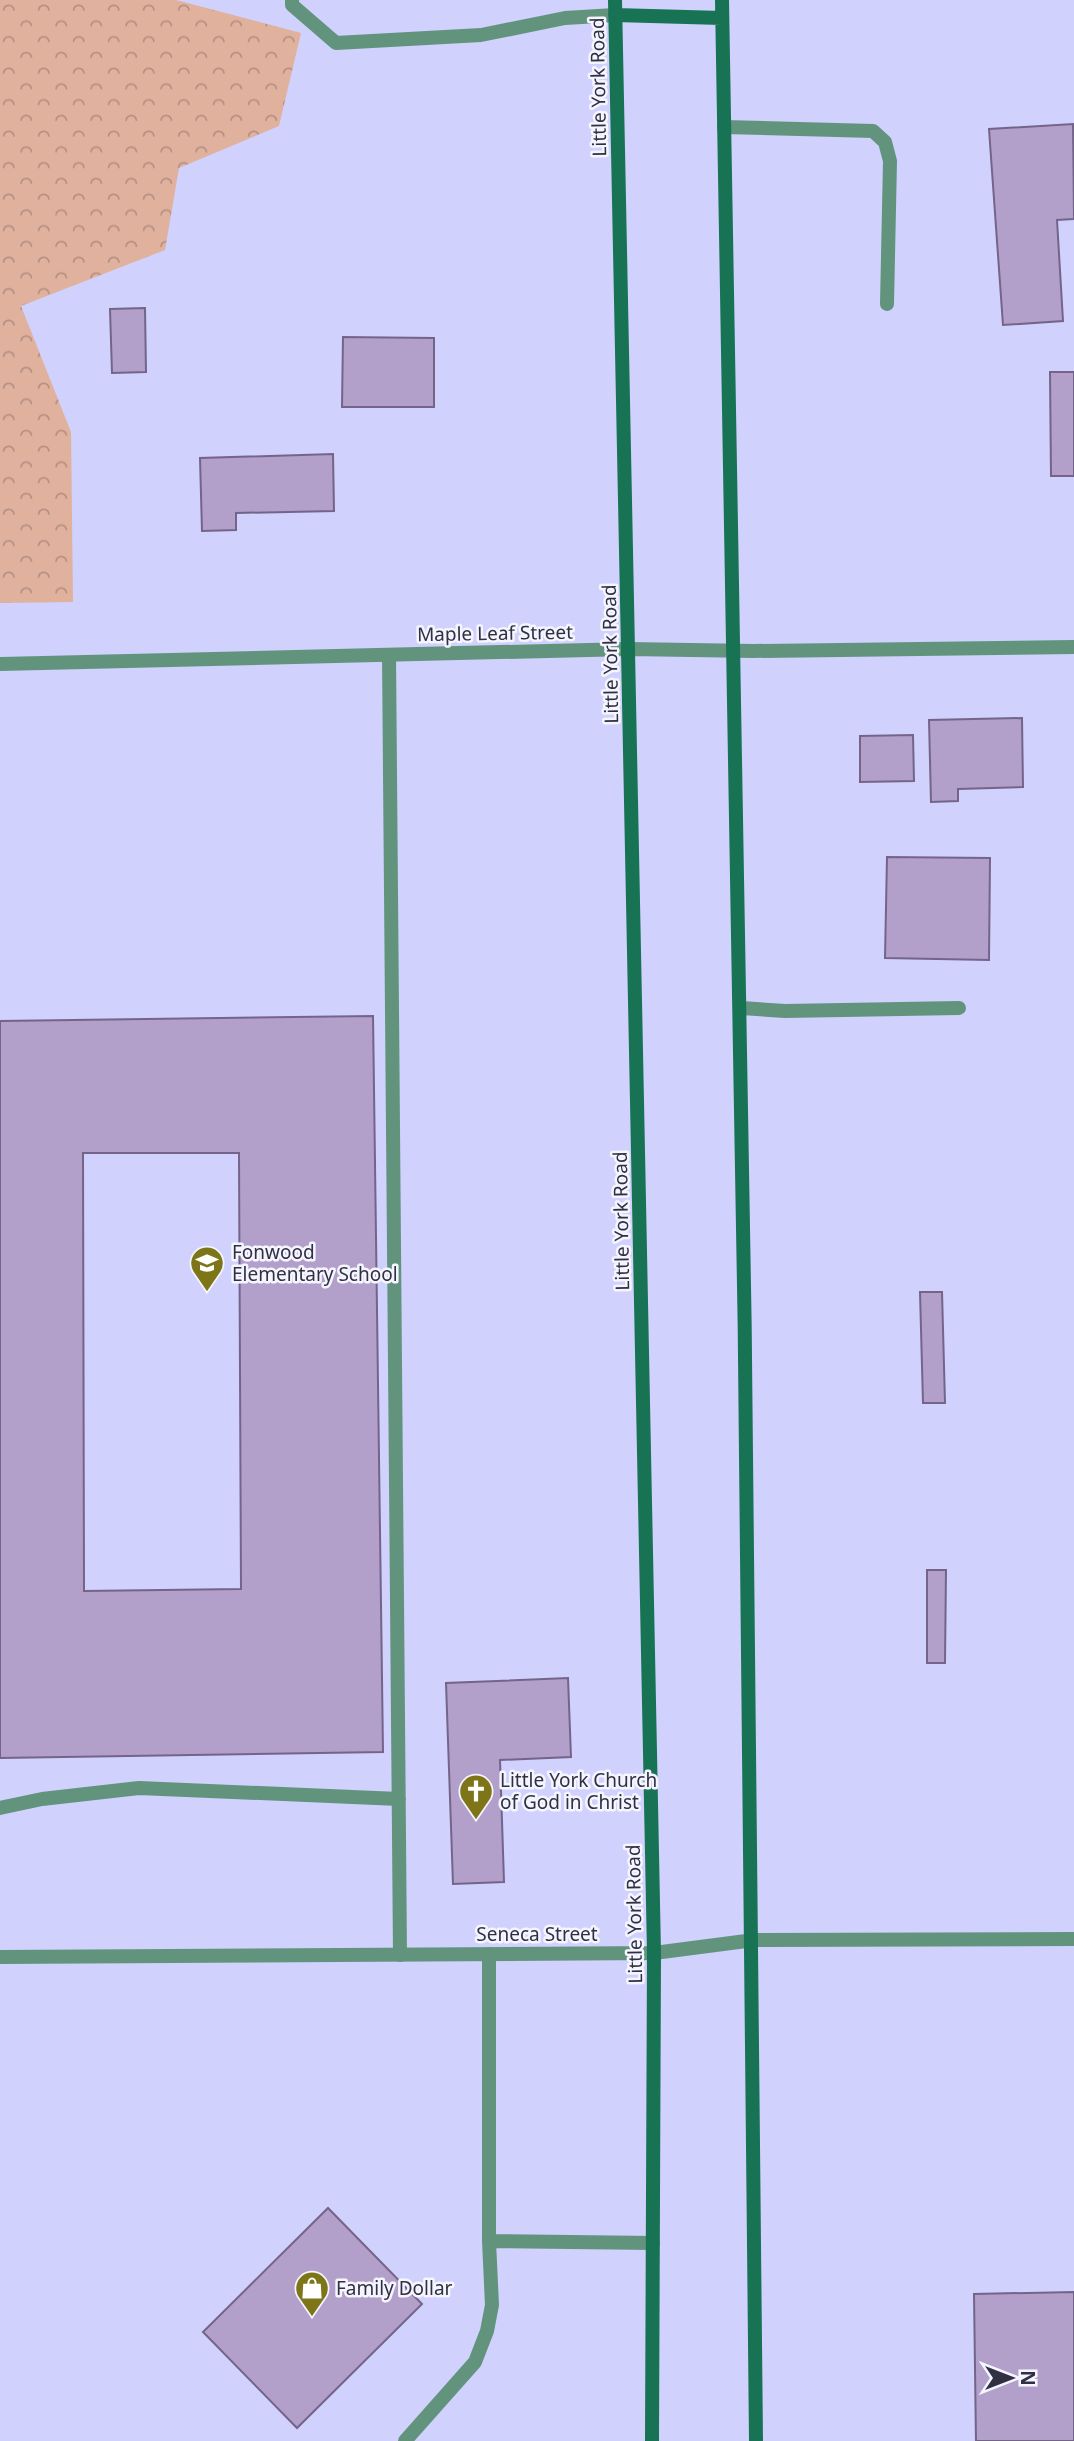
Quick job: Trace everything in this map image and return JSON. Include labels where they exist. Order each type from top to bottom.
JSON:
[{"type":"main road","name":"Little York Road","points":[[615,0],[654,1953],[652,2441]]},
{"type":"main road","points":[[722,0],[741,1009],[754,1940],[757,2441]]},
{"type":"main road","points":[[615,15],[722,18]]},
{"type":"street","points":[[292,0],[292,5],[336,43],[481,35],[565,18],[615,15]]},
{"type":"street","points":[[724,127],[873,131],[885,142],[890,161],[887,304]]},
{"type":"street","name":"Maple Leaf Street","points":[[0,664],[629,649],[735,652],[1074,647]]},
{"type":"street","points":[[389,655],[400,1955]]},
{"type":"street","points":[[741,1009],[785,1011],[959,1008]]},
{"type":"street","points":[[0,1808],[42,1799],[139,1788],[399,1799]]},
{"type":"street","name":"Seneca Street","points":[[0,1957],[654,1953],[754,1940],[1074,1939]]},
{"type":"street","points":[[405,2441],[475,2362],[487,2331],[492,2305],[489,2241],[489,1954]]},
{"type":"street","points":[[489,2241],[653,2242]]},
{"type":"green space","points":[[0,0],[176,0],[301,33],[279,126],[179,168],[165,250],[21,306],[71,432],[73,602],[0,603]]},
{"type":"building","points":[[1073,124],[1074,219],[1057,220],[1063,321],[1003,325],[989,129]]},
{"type":"building","points":[[145,308],[146,372],[112,373],[110,309]]},
{"type":"building","points":[[343,337],[434,338],[434,407],[342,407]]},
{"type":"building","points":[[1050,372],[1074,372],[1074,476],[1051,476]]},
{"type":"building","points":[[333,454],[334,511],[236,513],[236,530],[202,531],[200,458]]},
{"type":"building","points":[[1022,718],[1023,787],[958,789],[958,801],[931,802],[929,720]]},
{"type":"building","points":[[913,735],[914,781],[860,782],[860,736]]},
{"type":"building","points":[[887,857],[990,858],[989,960],[885,958]]},
{"type":"building","points":[[373,1016],[383,1752],[0,1758],[0,1021]],"holes":[[[83,1153],[239,1153],[241,1589],[84,1591]]]},
{"type":"building","points":[[920,1292],[942,1292],[945,1403],[923,1403]]},
{"type":"building","points":[[927,1570],[946,1570],[945,1663],[927,1663]]},
{"type":"building","name":"Little York Church of God in Christ","points":[[568,1678],[571,1757],[500,1760],[504,1882],[453,1884],[446,1683]]},
{"type":"building","name":"Family Dollar","points":[[328,2208],[422,2304],[297,2428],[203,2332]]},
{"type":"building","points":[[1074,2292],[1074,2441],[976,2441],[974,2294]]},
{"type":"place","name":"Fonwood Elementary School","points":[[207,1293]]},
{"type":"place","name":"Little York Church of God in Christ","points":[[476,1821]]},
{"type":"place","name":"Family Dollar","points":[[312,2318]]}]
